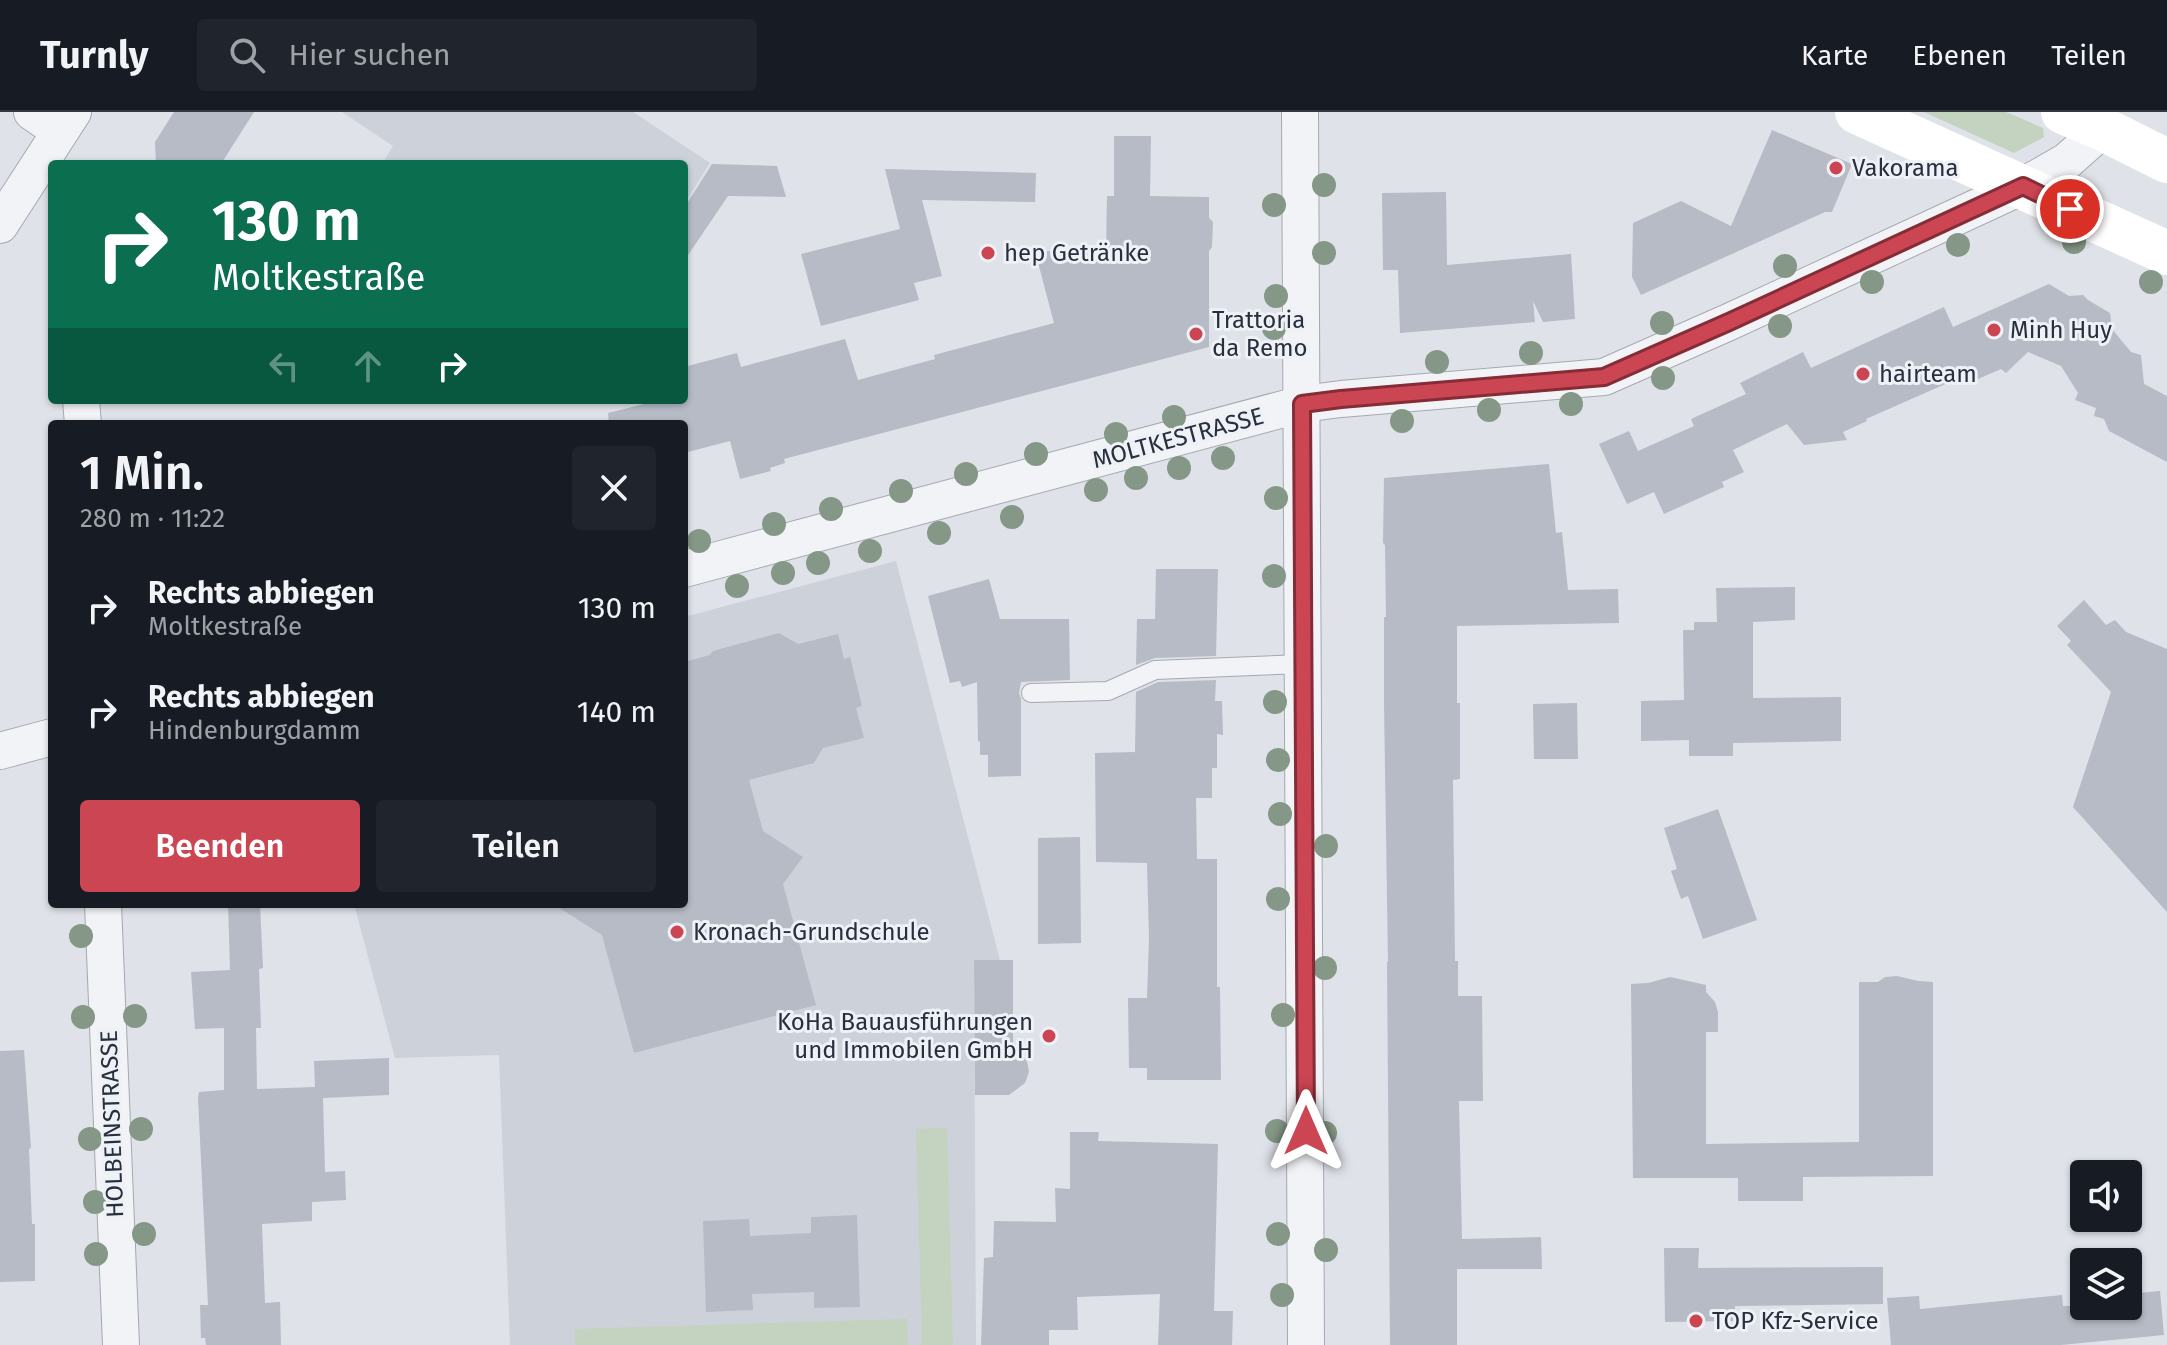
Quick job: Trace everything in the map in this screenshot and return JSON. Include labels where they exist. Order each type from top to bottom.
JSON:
[{"type":"main road","points":[[1857,112],[2167,253]]},
{"type":"main road","points":[[2063,112],[2110,121],[2167,161]]},
{"type":"street","points":[[1300,112],[1306,1345]]},
{"type":"street","name":"MOLTKESTRASSE","points":[[688,568],[1302,404],[1604,377],[2023,186],[2067,161],[2110,121]]},
{"type":"street","points":[[0,225],[58,130]]},
{"type":"street","points":[[0,751],[48,738]]},
{"type":"street","name":"HOLBEINSTRASSE","points":[[103,908],[121,1345]]},
{"type":"lane","points":[[1031,693],[1108,691],[1155,670],[1303,664]]},
{"type":"shaded area","points":[[342,112],[633,112],[710,163],[688,198],[688,160],[384,160],[393,146]]},
{"type":"shaded area","name":"Kronach-Grundschule","points":[[896,561],[1000,960],[974,961],[976,1345],[510,1345],[499,1055],[395,1058],[355,908],[688,908],[688,616]]},
{"type":"green space","points":[[1924,112],[2006,112],[2043,128],[2044,137],[2014,153]]},
{"type":"green space","points":[[947,1128],[953,1345],[922,1345],[916,1129]]},
{"type":"green space","points":[[907,1319],[908,1345],[575,1345],[575,1329]]},
{"type":"building","points":[[174,112],[254,112],[224,160],[156,160],[155,142]]},
{"type":"building","points":[[1772,130],[1852,164],[1832,212],[1825,212],[1641,295],[1632,277],[1633,223],[1681,201],[1731,226]]},
{"type":"building","points":[[1114,136],[1151,136],[1150,196],[1209,197],[1209,218],[1213,222],[1212,247],[1209,251],[1209,347],[784,459],[785,463],[770,468],[771,471],[740,479],[730,441],[688,452],[688,420],[609,420],[608,413],[644,404],[688,404],[688,366],[737,353],[741,367],[845,339],[858,380],[935,359],[934,355],[1054,323],[1035,251],[1106,251],[1107,196],[1114,196]]},
{"type":"building","points":[[712,164],[777,166],[786,197],[728,196],[688,255],[688,202]]},
{"type":"building","points":[[885,169],[1036,173],[1035,202],[922,200],[942,276],[914,283],[919,300],[821,326],[801,254],[900,229]]},
{"type":"building","points":[[1446,192],[1447,265],[1571,254],[1575,319],[1543,322],[1533,301],[1535,322],[1400,333],[1398,270],[1383,270],[1382,193]]},
{"type":"building","points":[[2049,284],[2069,296],[2083,295],[2110,313],[2112,329],[2131,352],[2141,355],[2144,384],[2167,396],[2167,462],[2109,431],[2104,419],[2094,416],[2096,408],[2075,400],[2078,393],[2061,366],[2028,352],[2006,373],[2001,369],[1978,379],[1975,373],[1866,419],[1843,432],[1847,440],[1804,445],[1787,424],[1733,450],[1744,472],[1722,482],[1724,487],[1664,514],[1654,492],[1627,504],[1599,444],[1629,431],[1638,451],[1694,426],[1691,419],[1746,394],[1740,383],[1803,352],[1811,368],[1944,307],[1953,327]]},
{"type":"building","points":[[1549,464],[1556,533],[1562,532],[1568,590],[1618,589],[1619,623],[1457,626],[1460,779],[1453,780],[1458,996],[1482,996],[1483,1101],[1459,1101],[1462,1239],[1541,1237],[1542,1269],[1457,1269],[1457,1345],[1390,1345],[1384,478]]},
{"type":"building","points":[[1156,569],[1218,569],[1216,656],[1155,658],[1136,665],[1137,619],[1155,619]]},
{"type":"building","points":[[989,579],[1000,619],[1069,619],[1070,680],[1021,682],[1021,776],[988,777],[988,755],[980,755],[978,741],[977,682],[962,687],[960,681],[950,683],[928,596]]},
{"type":"building","points":[[1795,587],[1795,620],[1753,622],[1753,698],[1841,697],[1841,741],[1733,743],[1733,756],[1689,756],[1689,740],[1641,741],[1641,701],[1684,700],[1683,630],[1694,630],[1694,622],[1717,622],[1716,588]]},
{"type":"building","points":[[2084,600],[2106,625],[2115,620],[2126,632],[2167,649],[2167,912],[2073,807],[2111,692],[2067,645],[2071,641],[2057,626]]},
{"type":"building","points":[[779,633],[798,644],[838,634],[844,659],[850,657],[862,706],[856,708],[864,738],[823,748],[814,763],[749,780],[763,831],[803,857],[783,884],[816,1005],[634,1053],[602,935],[559,908],[688,908],[688,661],[710,655],[713,651]]},
{"type":"building","points":[[1216,680],[1215,701],[1222,701],[1223,735],[1217,734],[1217,768],[1212,768],[1212,798],[1196,798],[1197,859],[1217,859],[1221,1080],[1147,1080],[1147,1068],[1129,1068],[1128,998],[1147,998],[1147,863],[1096,862],[1095,753],[1135,752],[1136,692],[1158,682]]},
{"type":"building","points":[[1577,703],[1578,759],[1534,759],[1533,704]]},
{"type":"building","points":[[1718,809],[1757,920],[1703,939],[1688,896],[1681,899],[1671,871],[1677,869],[1664,828]]},
{"type":"building","points":[[1080,837],[1081,943],[1038,944],[1038,838]]},
{"type":"building","points":[[228,908],[260,908],[263,968],[259,969],[261,1028],[256,1028],[257,1089],[315,1087],[314,1061],[389,1058],[389,1095],[323,1098],[325,1172],[345,1171],[346,1200],[312,1202],[312,1221],[262,1224],[265,1303],[280,1302],[281,1345],[206,1345],[205,1338],[201,1338],[200,1305],[208,1305],[198,1098],[199,1092],[224,1090],[224,1028],[195,1029],[191,972],[230,970]]},
{"type":"building","points":[[974,960],[1013,960],[1013,1047],[1027,1061],[1029,1072],[1025,1083],[1009,1095],[975,1095]]},
{"type":"building","points":[[1670,977],[1706,985],[1706,992],[1715,1002],[1718,1032],[1706,1032],[1706,1144],[1859,1142],[1859,982],[1878,982],[1885,977],[1933,982],[1933,1176],[1803,1177],[1803,1201],[1738,1201],[1738,1178],[1633,1178],[1631,984]]},
{"type":"building","points":[[24,1050],[31,1148],[32,1224],[35,1224],[35,1281],[0,1282],[0,1051]]},
{"type":"building","points":[[1070,1132],[1099,1132],[1098,1141],[1218,1144],[1214,1311],[1233,1311],[1232,1345],[1158,1345],[1160,1294],[1077,1297],[1078,1330],[1049,1330],[1049,1345],[981,1345],[984,1258],[993,1257],[994,1221],[1056,1222],[1055,1188],[1070,1189]]},
{"type":"building","points":[[857,1215],[860,1307],[814,1308],[814,1292],[752,1294],[753,1310],[706,1312],[703,1221],[749,1219],[750,1236],[811,1233],[811,1217]]},
{"type":"building","points":[[1664,1248],[1699,1248],[1698,1268],[1883,1267],[1883,1304],[1735,1306],[1735,1321],[1665,1322]]},
{"type":"building","points":[[2160,1291],[2164,1335],[2061,1345],[1891,1345],[1887,1298],[1919,1296],[1920,1309],[2062,1295],[2063,1306],[2070,1306],[2070,1320],[2142,1320],[2142,1293]]},
{"type":"place","name":"Vakorama","points":[[1836,168]]},
{"type":"place","name":"hep Getränke","points":[[988,253]]},
{"type":"place","name":"Minh Huy","points":[[1994,330]]},
{"type":"place","name":"Trattoria da Remo","points":[[1196,334]]},
{"type":"place","name":"hairteam","points":[[1863,374]]},
{"type":"place","name":"Kronach-Grundschule","points":[[677,932]]},
{"type":"place","name":"KoHa Bauausführungen und Immobilen GmbH","points":[[1049,1036]]},
{"type":"place","name":"TOP Kfz-Service","points":[[1696,1321]]},
{"type":"route","points":[[1306,1131],[1302,404],[1604,377],[2023,186],[2070,209]]}]
